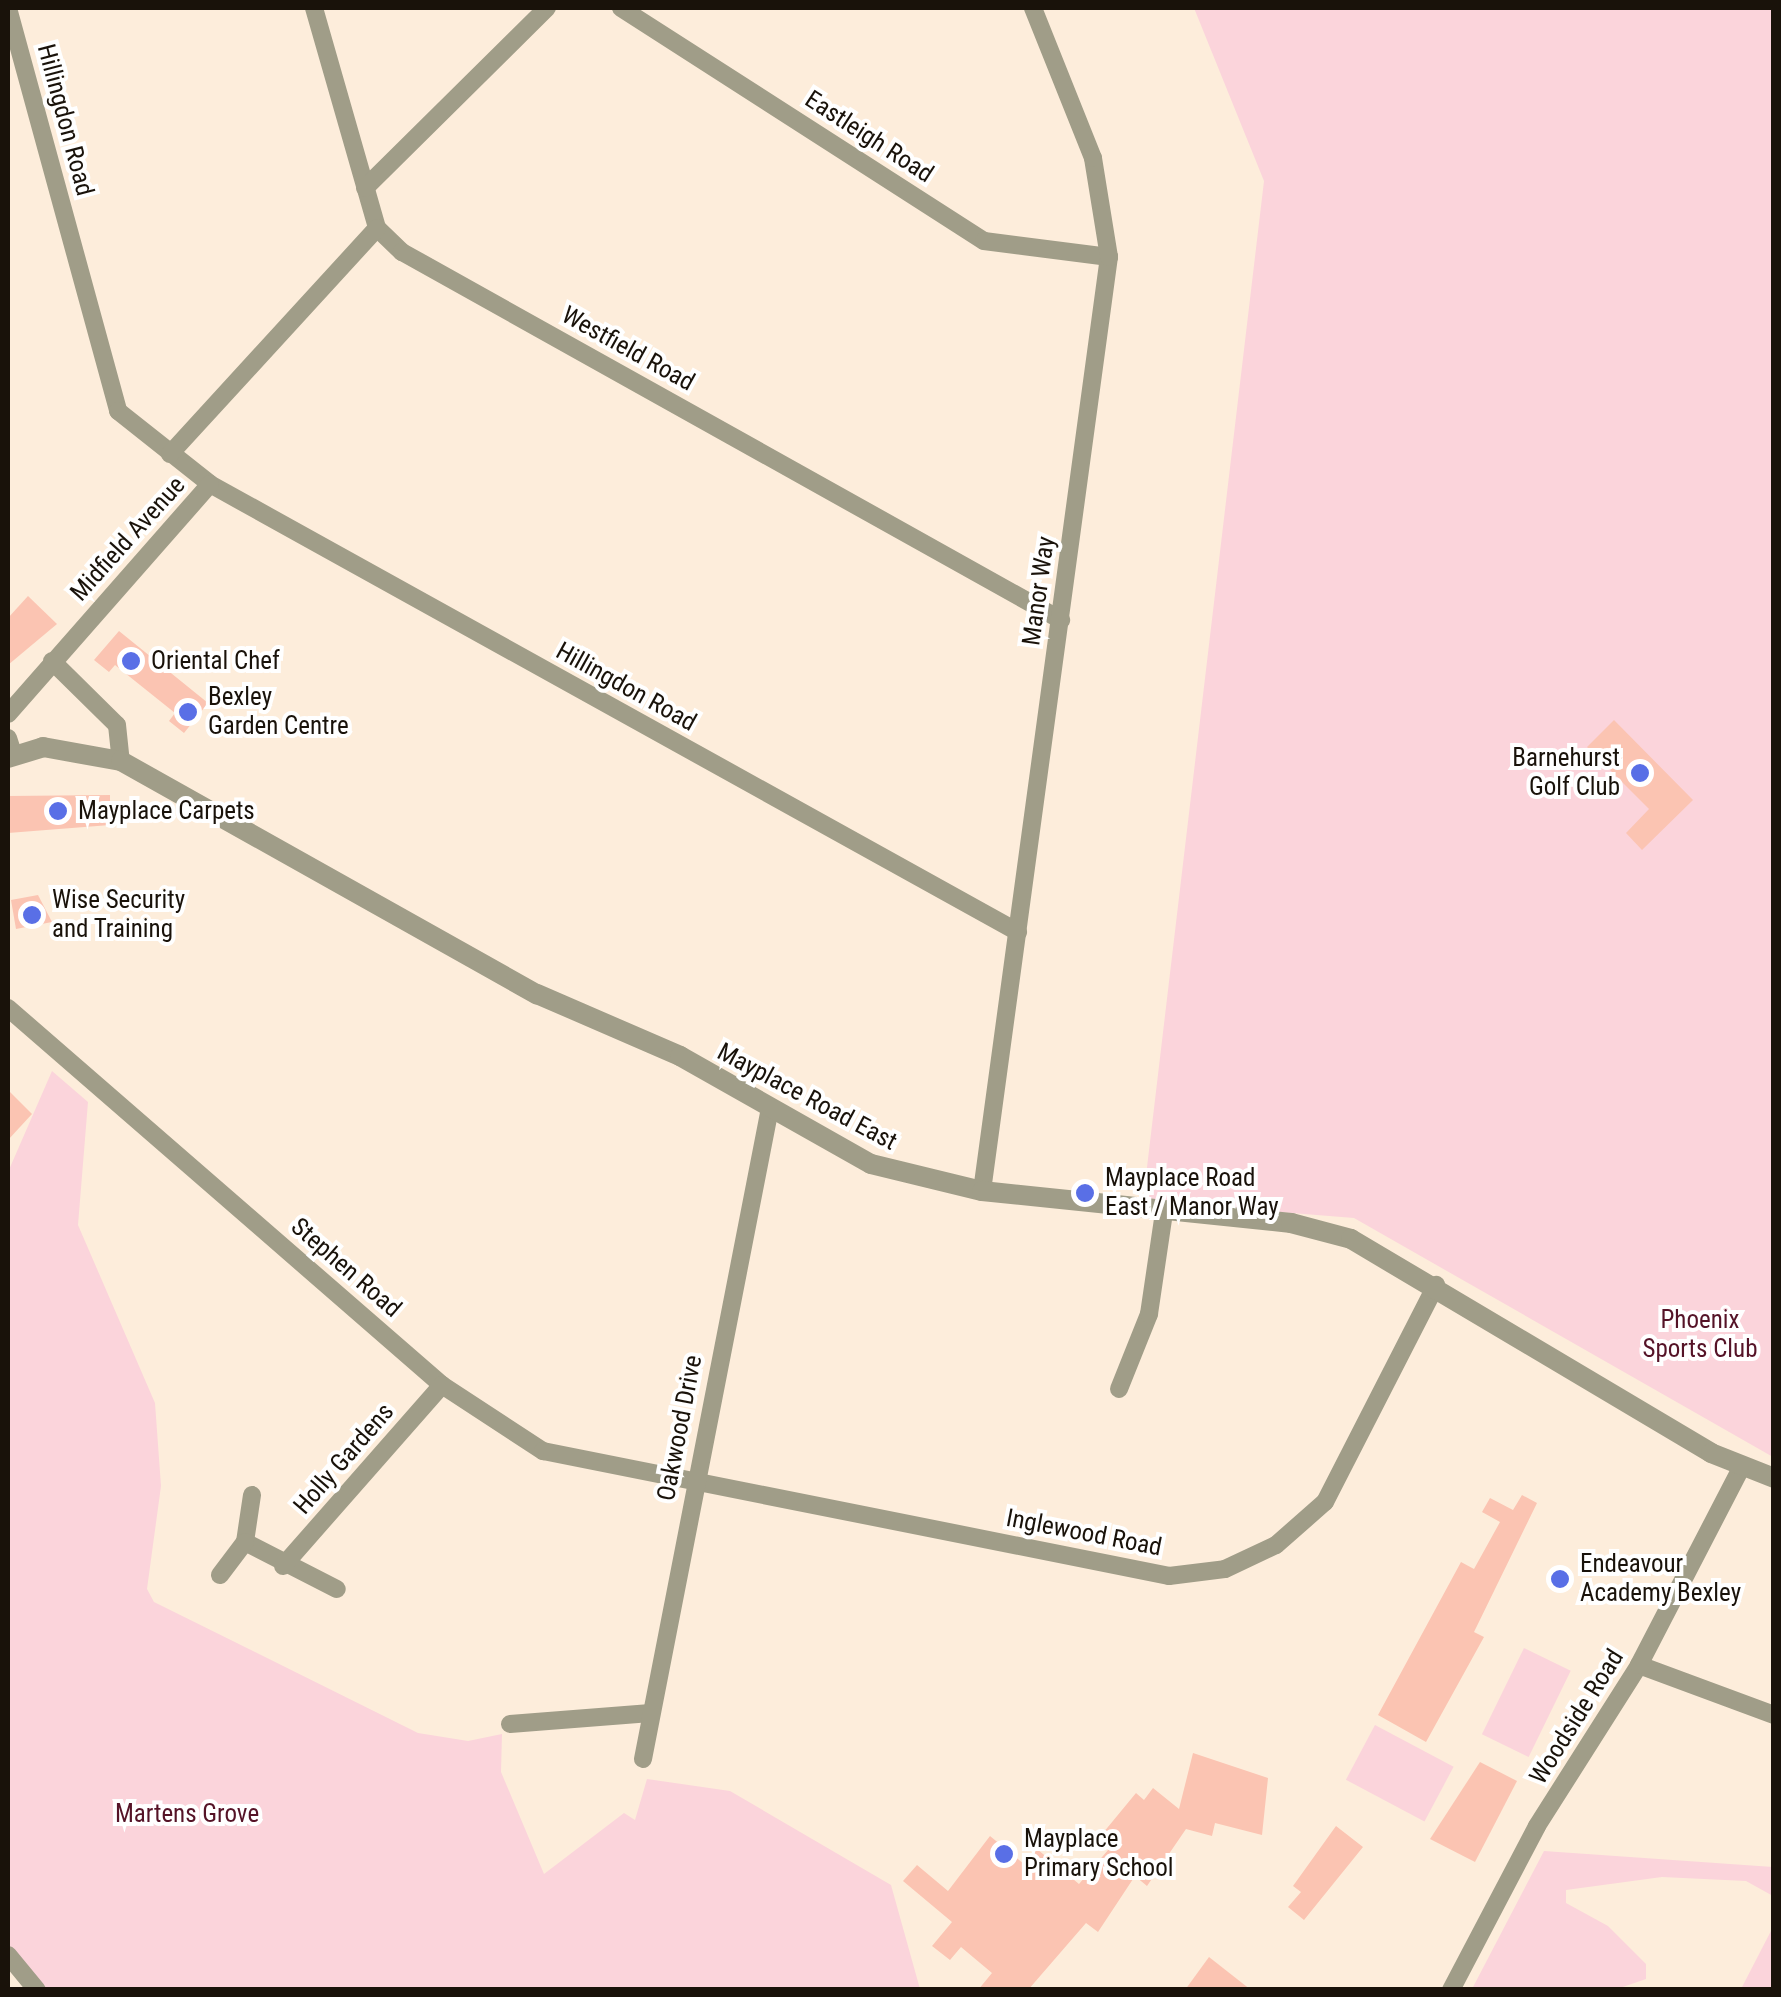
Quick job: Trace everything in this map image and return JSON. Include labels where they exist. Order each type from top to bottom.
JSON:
[{"type":"street","name":"Hillingdon Road","points":[[8,8],[118,411],[170,454]]},
{"type":"street","points":[[314,8],[377,228]]},
{"type":"street","points":[[366,188],[548,8]]},
{"type":"street","name":"Eastleigh Road","points":[[621,8],[984,241],[1110,257]]},
{"type":"street","name":"Manor Way","points":[[982,1191],[1110,257],[1093,158],[1033,8]]},
{"type":"street","name":"Midfield Avenue","points":[[8,714],[210,484],[170,454],[377,228]]},
{"type":"street","name":"Westfield Road","points":[[377,228],[402,252],[1060,620]]},
{"type":"street","name":"Hillingdon Road","points":[[210,484],[1018,932]]},
{"type":"street","points":[[52,661],[118,725],[122,761]]},
{"type":"street","name":"Mayplace Road East","points":[[10,751],[81,748],[122,761],[537,994],[680,1056],[871,1164],[982,1191],[1291,1223],[1351,1239],[1740,1468],[1774,1478]]},
{"type":"street","name":"Stephen Road","points":[[8,1008],[442,1385],[543,1450],[695,1481]]},
{"type":"street","name":"Oakwood Drive","points":[[643,1759],[770,1108]]},
{"type":"street","points":[[1118,1389],[1150,1314],[1164,1212]]},
{"type":"street","name":"Inglewood Road","points":[[695,1481],[1169,1576],[1225,1570],[1276,1544],[1324,1502],[1436,1286]]},
{"type":"street","name":"Holly Gardens","points":[[284,1566],[442,1385]]},
{"type":"street","name":"Woodside Road","points":[[1452,1990],[1537,1826],[1640,1666],[1740,1468]]},
{"type":"street","name":"Holly Gardens","points":[[220,1575],[245,1542],[252,1494]]},
{"type":"street","points":[[245,1542],[284,1566],[337,1589]]},
{"type":"street","points":[[1640,1666],[1774,1715]]},
{"type":"street","points":[[510,1724],[651,1713]]},
{"type":"street","points":[[8,1955],[37,1990]]},
{"type":"green space","name":"Phoenix Sports Club","points":[[1194,8],[1773,8],[1773,1457],[1354,1218],[1143,1201],[1264,181]]},
{"type":"green space","name":"Martens Grove","points":[[52,1071],[88,1102],[78,1225],[155,1403],[161,1486],[147,1589],[154,1602],[418,1733],[468,1741],[502,1734],[501,1772],[544,1874],[624,1813],[635,1820],[647,1779],[730,1791],[891,1885],[920,1989],[45,1990],[8,1951],[8,1172]]},
{"type":"green space","points":[[1524,1648],[1571,1671],[1529,1757],[1482,1734]]},
{"type":"green space","points":[[1375,1725],[1454,1767],[1424,1822],[1346,1780]]},
{"type":"green space","points":[[1544,1851],[1773,1867],[1773,1896],[1746,1881],[1662,1877],[1566,1890],[1566,1903],[1608,1926],[1646,1964],[1646,1979],[1617,1989],[1472,1989]]},
{"type":"green space","points":[[1773,1927],[1773,1989],[1741,1989]]},
{"type":"building","points":[[28,596],[57,624],[8,665],[8,618]]},
{"type":"building","points":[[119,631],[208,703],[184,733],[169,721],[175,713],[115,665],[109,672],[94,660]]},
{"type":"building","name":"Barnehurst Golf Club","points":[[1614,720],[1693,800],[1642,850],[1626,833],[1649,809],[1587,747]]},
{"type":"building","points":[[110,795],[110,825],[8,833],[8,796]]},
{"type":"building","name":"Wise Security and Training","points":[[38,895],[52,922],[16,929],[11,900]]},
{"type":"building","points":[[8,1090],[32,1114],[8,1140]]},
{"type":"building","points":[[1522,1495],[1537,1503],[1474,1632],[1484,1637],[1426,1742],[1378,1715],[1461,1562],[1474,1569],[1500,1522],[1482,1512],[1490,1498],[1513,1510]]},
{"type":"building","points":[[1193,1753],[1268,1778],[1262,1835],[1215,1823],[1212,1836],[1186,1829],[1147,1886],[1135,1876],[1098,1932],[1086,1923],[1028,1990],[978,1990],[992,1973],[961,1947],[950,1960],[932,1946],[952,1922],[903,1881],[917,1865],[948,1891],[990,1836],[1024,1864],[1037,1849],[1079,1884],[1114,1843],[1103,1833],[1136,1793],[1144,1800],[1153,1788],[1179,1809]]},
{"type":"building","points":[[1480,1762],[1517,1781],[1475,1862],[1430,1839]]},
{"type":"building","points":[[1336,1826],[1363,1847],[1304,1920],[1288,1907],[1301,1892],[1293,1886]]},
{"type":"building","points":[[1209,1957],[1251,1990],[1185,1990]]},
{"type":"place","name":"Oriental Chef","points":[[131,661]]},
{"type":"place","name":"Bexley Garden Centre","points":[[188,712]]},
{"type":"place","name":"Barnehurst Golf Club","points":[[1640,773]]},
{"type":"place","name":"Mayplace Carpets","points":[[58,811]]},
{"type":"place","name":"Wise Security and Training","points":[[32,915]]},
{"type":"place","name":"Mayplace Road East / Manor Way","points":[[1085,1193]]},
{"type":"place","name":"Endeavour Academy Bexley","points":[[1560,1579]]},
{"type":"place","name":"Mayplace Primary School","points":[[1004,1854]]}]
